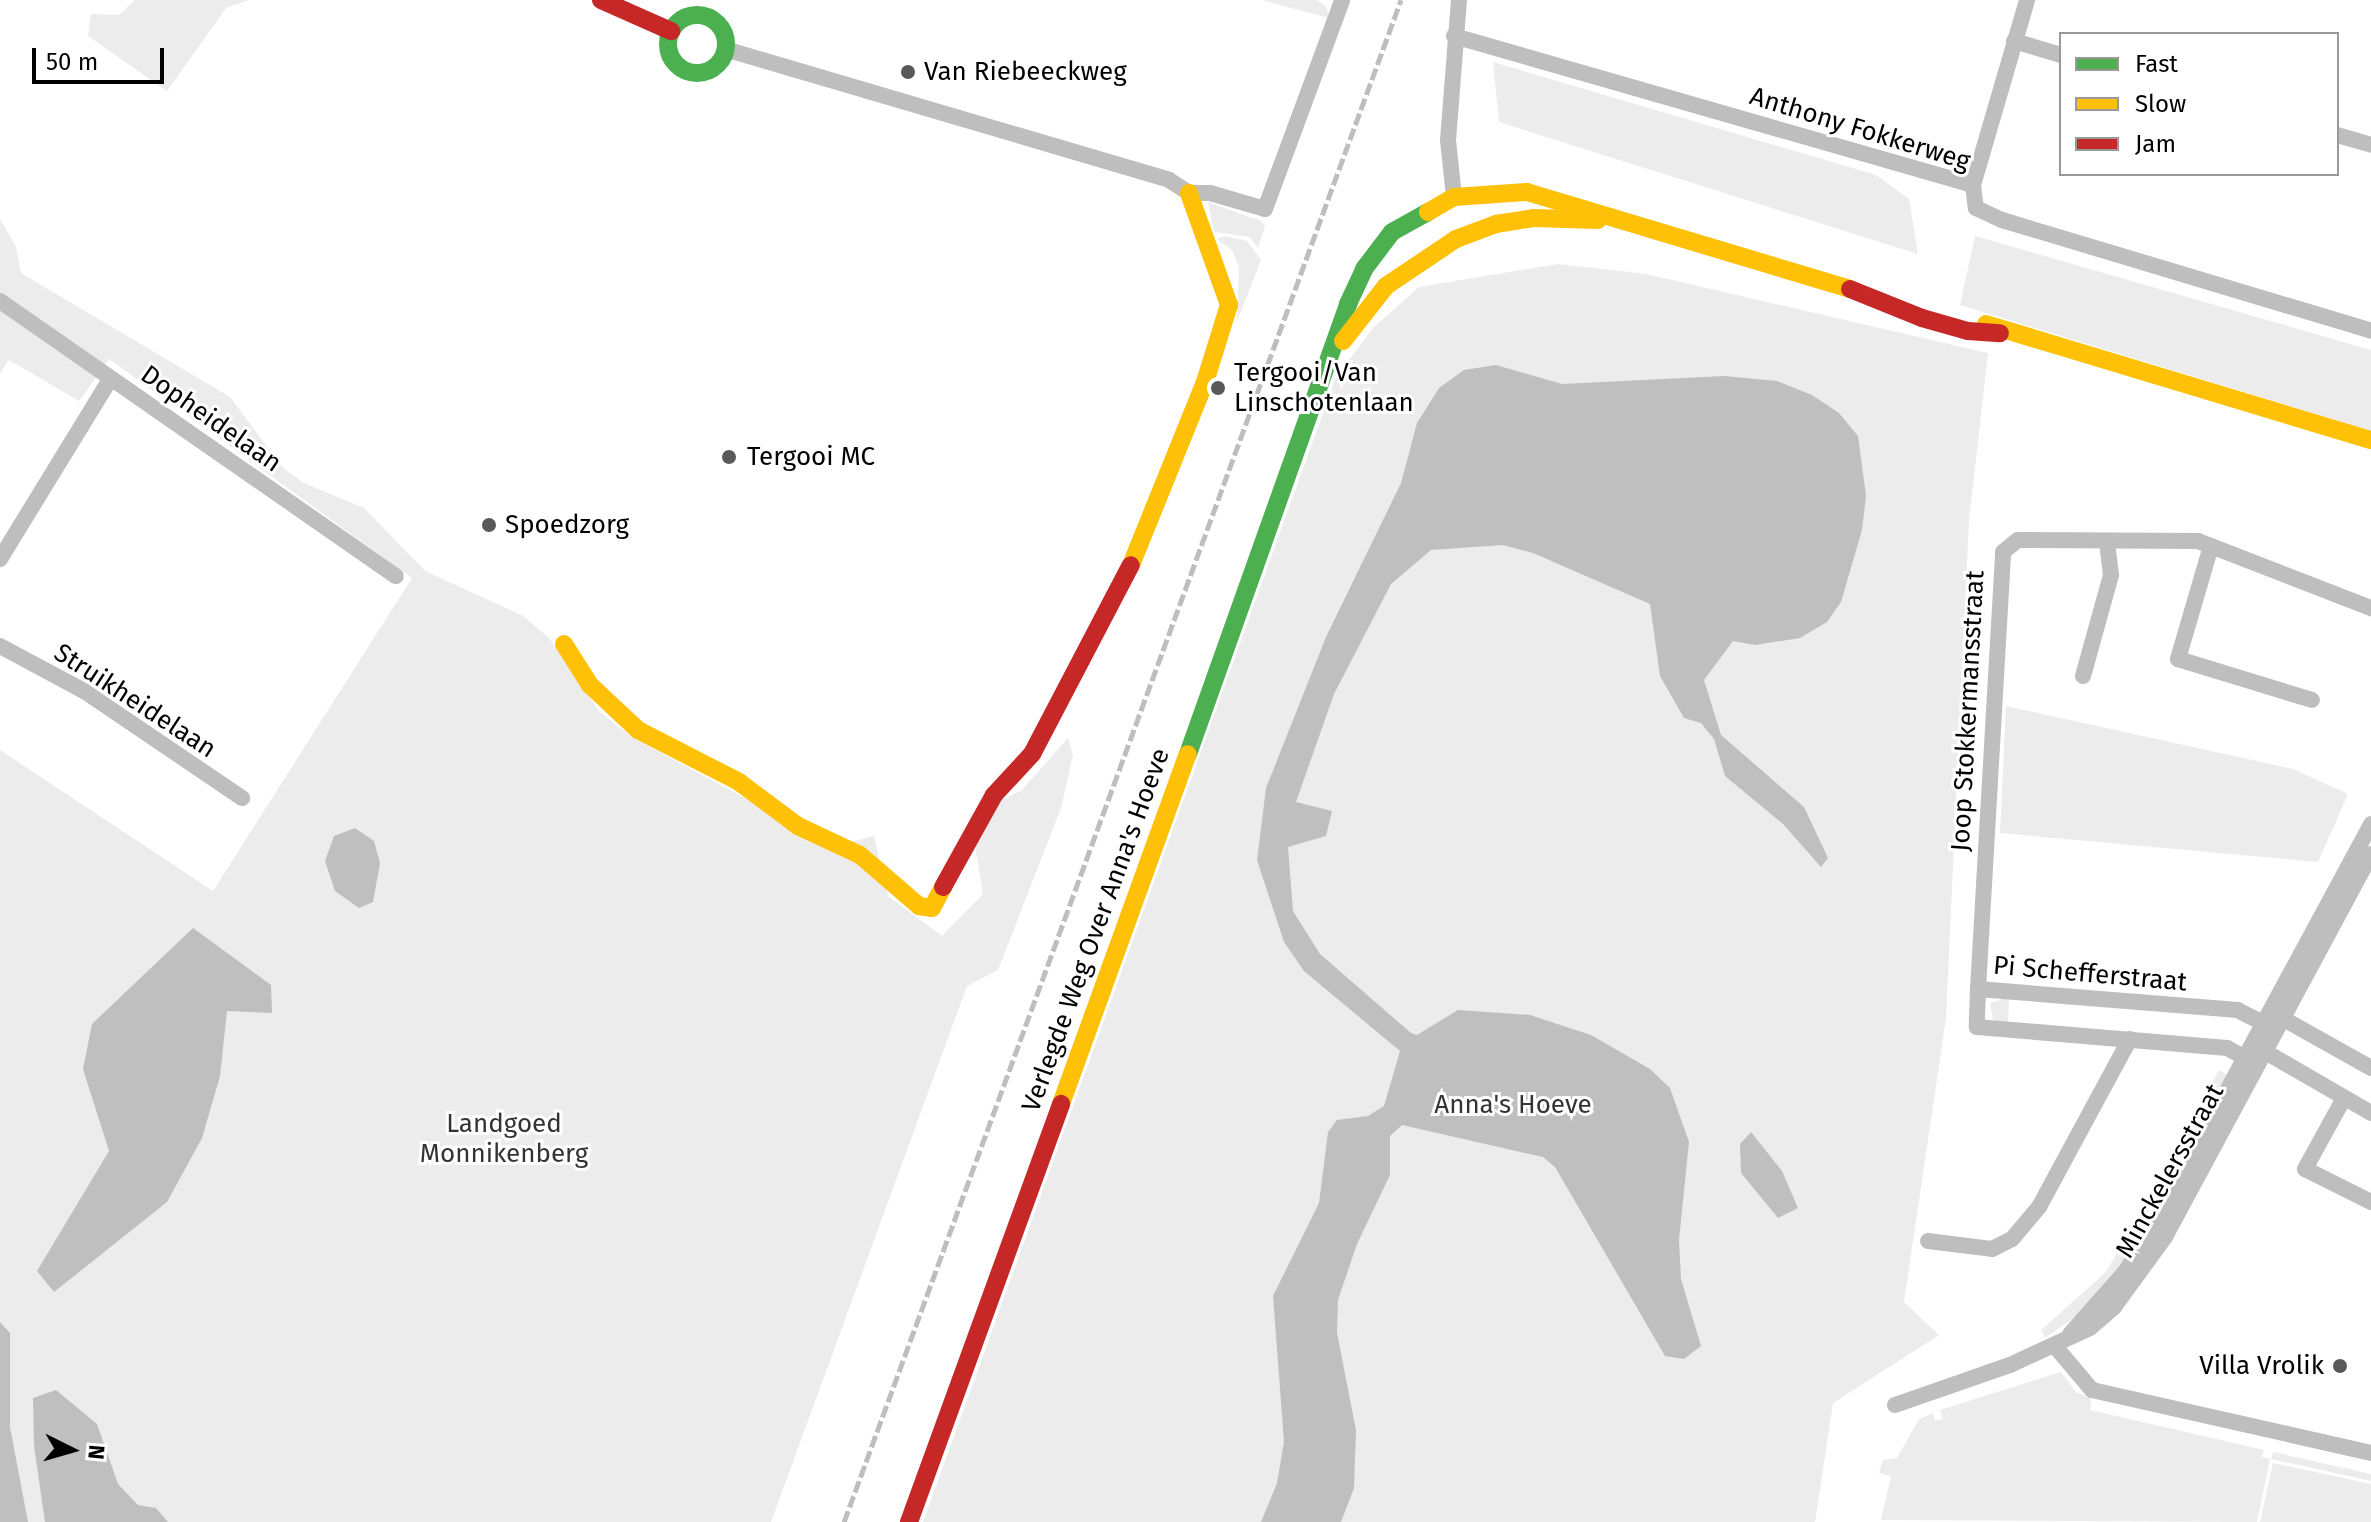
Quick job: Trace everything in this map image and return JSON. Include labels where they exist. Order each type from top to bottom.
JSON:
[{"type":"main road","points":[[601,0],[671,31]]},
{"type":"main road","points":[[706,8],[721,29],[725,49],[714,67],[689,72],[671,57],[671,31],[706,8]]},
{"type":"main road","points":[[1489,191],[1500,203],[1496,224]]},
{"type":"main road","name":"Verlegde Weg Over Anna's Hoeve","points":[[909,1522],[1364,269],[1392,232],[1454,197],[1489,191],[1563,198],[1619,221],[1891,302],[1952,310],[2000,333],[2371,440]]},
{"type":"main road","points":[[564,644],[590,685],[638,730],[739,782],[798,826],[860,855],[919,906],[932,908],[948,889],[994,795],[1032,754],[1123,585],[1205,382],[1229,305],[1189,193]]},
{"type":"main road","points":[[1428,209],[1423,237],[1441,247]]},
{"type":"main road","name":"Verlegde Weg Over Anna's Hoeve","points":[[1333,356],[1386,286],[1441,247],[1496,224],[1547,218],[1619,221]]},
{"type":"street","points":[[725,49],[1169,180],[1189,193],[1268,206],[1342,0]]},
{"type":"street","points":[[1454,197],[1448,140],[1459,0]]},
{"type":"street","points":[[1973,185],[2027,0]]},
{"type":"street","name":"Anthony Fokkerweg","points":[[1454,36],[1973,185],[1976,208],[2002,220],[2371,331]]},
{"type":"street","points":[[2014,41],[2059,54]]},
{"type":"street","points":[[2339,136],[2371,145]]},
{"type":"street","name":"Dopheidelaan","points":[[0,301],[396,576]]},
{"type":"street","points":[[0,559],[111,378]]},
{"type":"street","name":"Joop Stokkermansstraat","points":[[1978,989],[2003,552],[2018,540],[2198,541],[2371,608]]},
{"type":"street","points":[[2083,676],[2111,575],[2107,541]]},
{"type":"street","points":[[2211,546],[2178,659],[2312,700]]},
{"type":"street","name":"Struikheidelaan","points":[[0,646],[84,691],[242,798]]},
{"type":"street","name":"Minckelersstraat","points":[[1895,1405],[2054,1345],[2070,1334],[2125,1272],[2150,1233],[2371,824]]},
{"type":"street","name":"Minckelersstraat","points":[[2070,1334],[2090,1328],[2140,1275],[2371,854]]},
{"type":"street","name":"Pi Schefferstraat","points":[[2244,1057],[2227,1048],[1977,1027],[1978,989],[2238,1010],[2263,1023]]},
{"type":"street","points":[[2263,1023],[2282,1018],[2371,1068]]},
{"type":"street","points":[[1928,1241],[1992,1249],[2012,1239],[2039,1207],[2130,1039]]},
{"type":"street","points":[[2264,1051],[2371,1113]]},
{"type":"street","name":"Minckelersstraat","points":[[2244,1057],[2264,1051]]},
{"type":"street","points":[[2344,1098],[2305,1169],[2371,1202]]},
{"type":"street","points":[[2054,1345],[2092,1390],[2371,1453]]},
{"type":"green space","points":[[135,0],[249,0],[226,8],[167,91],[88,36],[91,14],[119,15]]},
{"type":"green space","points":[[1262,0],[1316,0],[1326,6],[1329,18]]},
{"type":"green space","points":[[1493,62],[1876,175],[1909,199],[1918,254],[1499,122]]},
{"type":"green space","points":[[1208,202],[1261,221],[1265,226],[1258,248],[1250,237],[1214,232]]},
{"type":"green space","name":"Landgoed Monnikenberg","points":[[0,219],[16,247],[21,273],[230,397],[283,468],[304,483],[364,508],[425,571],[523,616],[549,638],[599,711],[630,736],[833,846],[874,836],[888,896],[942,936],[983,894],[970,815],[1022,790],[1068,738],[1073,755],[1061,808],[998,970],[967,986],[771,1522],[0,1522],[0,750],[213,891],[412,578],[109,359],[79,401],[9,360],[0,374]]},
{"type":"green space","points":[[1226,236],[1247,241],[1261,260],[1237,321],[1239,267],[1232,250],[1217,239]]},
{"type":"green space","points":[[1975,236],[2371,350],[2371,431],[1960,305]]},
{"type":"green space","name":"Anna's Hoeve","points":[[1558,264],[1646,274],[1988,353],[1969,520],[1946,1018],[1904,1302],[1939,1335],[1833,1403],[1815,1522],[923,1522],[1336,377],[1373,328],[1419,287]]},
{"type":"green space","points":[[2006,706],[2293,769],[2348,794],[2318,862],[2000,833]]},
{"type":"green space","points":[[2009,997],[2008,1023],[1993,1020],[1990,1003]]},
{"type":"green space","points":[[2219,1070],[2229,1076],[2188,1153],[2180,1149],[2147,1214],[2153,1218],[2146,1229],[2135,1225]]},
{"type":"green space","points":[[2132,1229],[2143,1233],[2130,1257],[2078,1315],[2045,1338],[2041,1330],[2105,1273]]},
{"type":"green space","points":[[2061,1372],[2076,1392],[2091,1398],[2090,1410],[2264,1450],[2262,1457],[2270,1459],[2257,1522],[1881,1520],[1891,1476],[1879,1473],[1883,1460],[1897,1458],[1919,1419],[1933,1413],[1935,1421],[1943,1419],[1940,1410]]},
{"type":"green space","points":[[2273,1452],[2371,1474],[2371,1481],[2271,1459]]},
{"type":"green space","points":[[2273,1463],[2371,1484],[2371,1522],[2260,1522]]},
{"type":"shaded area","points":[[1496,365],[1562,384],[1724,376],[1777,381],[1812,395],[1839,413],[1858,436],[1866,496],[1862,530],[1841,602],[1827,622],[1800,638],[1755,645],[1733,641],[1704,680],[1721,735],[1804,807],[1828,858],[1821,867],[1783,824],[1725,776],[1714,739],[1701,723],[1684,718],[1660,676],[1650,604],[1533,553],[1503,545],[1431,550],[1391,584],[1334,694],[1296,802],[1332,811],[1326,836],[1288,847],[1293,911],[1320,954],[1411,1033],[1417,1035],[1458,1010],[1530,1015],[1591,1035],[1650,1069],[1670,1088],[1689,1142],[1679,1240],[1681,1279],[1701,1346],[1684,1359],[1665,1356],[1555,1167],[1543,1157],[1402,1125],[1390,1136],[1390,1175],[1357,1244],[1338,1300],[1337,1333],[1356,1430],[1354,1488],[1341,1522],[1261,1522],[1277,1483],[1284,1442],[1273,1296],[1319,1203],[1328,1132],[1337,1120],[1368,1116],[1384,1106],[1400,1051],[1304,971],[1284,942],[1257,860],[1266,788],[1326,637],[1401,483],[1417,423],[1439,388],[1464,370]]},
{"type":"shaded area","points":[[355,828],[374,841],[380,863],[373,902],[359,908],[335,891],[325,861],[334,836]]},
{"type":"shaded area","points":[[193,928],[271,985],[272,1013],[227,1011],[220,1076],[202,1138],[167,1202],[54,1292],[37,1271],[109,1151],[83,1069],[92,1024]]},
{"type":"shaded area","points":[[1751,1132],[1782,1171],[1798,1208],[1778,1218],[1741,1173],[1740,1144]]},
{"type":"shaded area","points":[[0,1322],[10,1333],[10,1427],[28,1522],[0,1522]]},
{"type":"shaded area","points":[[56,1390],[97,1424],[118,1484],[138,1505],[156,1508],[168,1522],[45,1522],[34,1446],[33,1398]]},
{"type":"railway","points":[[844,1522],[1401,0]]},
{"type":"traffic: fast","points":[[697,15],[717,24],[726,44],[717,64],[697,73],[677,64],[668,44],[677,24],[697,15]]},
{"type":"traffic: fast","points":[[1188,754],[1348,304],[1364,269],[1392,232],[1428,212]]},
{"type":"traffic: slow","points":[[1428,212],[1454,197],[1527,192],[1850,289]]},
{"type":"traffic: slow","points":[[1131,565],[1205,382],[1229,305],[1189,193]]},
{"type":"traffic: slow","points":[[1343,341],[1386,286],[1456,239],[1496,224],[1534,218],[1598,220]]},
{"type":"traffic: slow","points":[[1986,324],[2371,440]]},
{"type":"traffic: slow","points":[[564,644],[590,685],[638,730],[739,782],[798,826],[860,855],[919,906],[932,908],[943,887]]},
{"type":"traffic: slow","points":[[1061,1104],[1188,754]]},
{"type":"traffic: jam","points":[[601,0],[671,31]]},
{"type":"traffic: jam","points":[[1850,289],[1922,318],[1968,331],[2000,333]]},
{"type":"traffic: jam","points":[[943,887],[994,795],[1032,754],[1131,565]]},
{"type":"traffic: jam","points":[[909,1522],[1061,1104]]},
{"type":"place","name":"Van Riebeeckweg","points":[[908,72]]},
{"type":"place","name":"Tergooi/Van Linschotenlaan","points":[[1218,388]]},
{"type":"place","name":"Tergooi MC","points":[[729,457]]},
{"type":"place","name":"Spoedzorg","points":[[489,525]]},
{"type":"place","name":"Villa Vrolik","points":[[2340,1366]]}]
